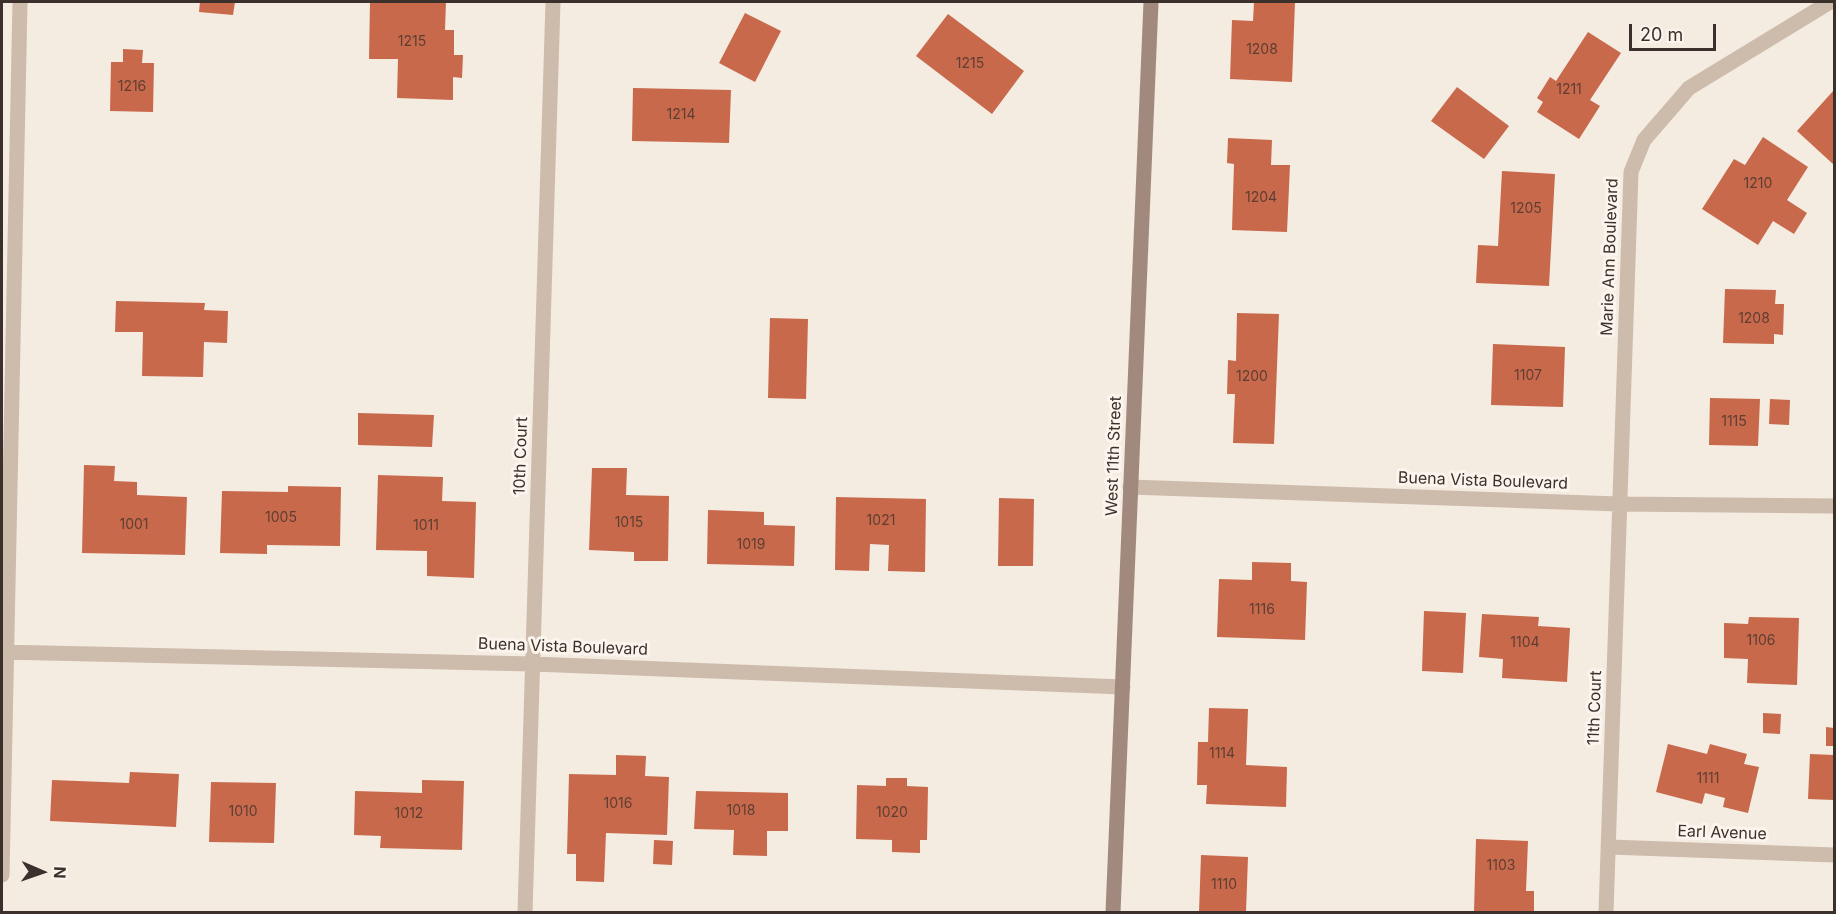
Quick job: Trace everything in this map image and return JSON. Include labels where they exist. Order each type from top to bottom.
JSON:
[{"type":"main road","name":"West 11th Street","points":[[1113,912],[1151,2]]},
{"type":"street","points":[[2,875],[4,652],[20,2]]},
{"type":"street","name":"10th Court","points":[[525,912],[553,2]]},
{"type":"street","name":"Marie Ann Boulevard","points":[[1619,504],[1631,172],[1644,140],[1689,88],[1830,2]]},
{"type":"street","name":"Buena Vista Boulevard","points":[[1130,487],[1619,504],[1834,506]]},
{"type":"street","name":"11th Court","points":[[1606,912],[1619,504]]},
{"type":"street","name":"Buena Vista Boulevard","points":[[4,652],[533,664],[1123,687]]},
{"type":"street","name":"Earl Avenue","points":[[1609,848],[1834,855]]},
{"type":"building","points":[[200,2],[235,2],[233,15],[199,12]]},
{"type":"building","points":[[370,2],[446,2],[445,30],[454,30],[454,55],[463,55],[462,78],[453,77],[453,100],[397,98],[398,59],[369,59]]},
{"type":"building","points":[[1254,2],[1295,2],[1292,82],[1230,79],[1232,20],[1253,21]]},
{"type":"building","points":[[745,13],[781,31],[755,82],[719,63]]},
{"type":"building","points":[[948,14],[1024,71],[992,114],[916,56]]},
{"type":"building","points":[[1588,32],[1621,53],[1590,100],[1600,106],[1579,139],[1537,112],[1543,102],[1537,98],[1550,77],[1556,81]]},
{"type":"building","points":[[123,49],[143,50],[142,63],[154,63],[153,112],[110,111],[111,62],[123,62]]},
{"type":"building","points":[[1457,87],[1509,126],[1484,159],[1431,121]]},
{"type":"building","points":[[633,88],[731,90],[729,143],[632,141]]},
{"type":"building","points":[[1834,90],[1834,165],[1797,131]]},
{"type":"building","points":[[1763,137],[1808,167],[1787,200],[1807,213],[1794,234],[1773,221],[1758,245],[1702,209],[1734,159],[1745,165]]},
{"type":"building","points":[[1228,138],[1272,140],[1271,165],[1290,165],[1287,232],[1232,230],[1234,164],[1227,163]]},
{"type":"building","points":[[1502,171],[1555,174],[1549,286],[1476,283],[1478,245],[1498,246]]},
{"type":"building","points":[[1725,289],[1776,290],[1775,304],[1784,304],[1783,335],[1774,334],[1774,344],[1723,343]]},
{"type":"building","points":[[116,301],[205,303],[204,310],[228,311],[227,343],[204,342],[203,377],[142,376],[143,332],[115,332]]},
{"type":"building","points":[[1237,313],[1279,314],[1274,444],[1233,443],[1235,394],[1227,394],[1228,360],[1236,361]]},
{"type":"building","points":[[770,318],[808,319],[806,399],[768,398]]},
{"type":"building","points":[[1493,344],[1565,347],[1563,407],[1491,405]]},
{"type":"building","points":[[1710,398],[1760,399],[1758,446],[1709,445]]},
{"type":"building","points":[[1770,399],[1790,400],[1789,425],[1769,424]]},
{"type":"building","points":[[358,413],[434,415],[432,447],[358,445]]},
{"type":"building","points":[[84,465],[115,466],[114,481],[137,482],[137,495],[187,497],[185,555],[82,553]]},
{"type":"building","points":[[592,468],[627,468],[626,495],[669,496],[668,561],[634,561],[634,552],[589,550]]},
{"type":"building","points":[[378,475],[443,477],[442,501],[476,502],[474,578],[427,576],[427,551],[376,550]]},
{"type":"building","points":[[288,486],[341,487],[340,546],[267,545],[267,554],[220,553],[222,491],[288,492]]},
{"type":"building","points":[[836,497],[926,499],[925,572],[888,571],[889,545],[870,544],[869,571],[835,570]]},
{"type":"building","points":[[999,498],[1034,499],[1033,566],[998,566]]},
{"type":"building","points":[[708,510],[764,512],[764,525],[795,526],[794,566],[707,564]]},
{"type":"building","points":[[1252,562],[1291,563],[1291,581],[1307,582],[1305,640],[1217,637],[1219,579],[1252,580]]},
{"type":"building","points":[[1424,611],[1466,613],[1463,673],[1422,671]]},
{"type":"building","points":[[1482,614],[1539,617],[1538,626],[1570,628],[1567,682],[1502,678],[1503,659],[1479,657]]},
{"type":"building","points":[[1749,617],[1799,618],[1797,685],[1747,683],[1748,659],[1724,658],[1724,623],[1748,624]]},
{"type":"building","points":[[1209,708],[1248,709],[1246,765],[1287,767],[1286,807],[1206,804],[1207,785],[1197,785],[1198,742],[1208,742]]},
{"type":"building","points":[[1763,713],[1781,714],[1780,734],[1763,733]]},
{"type":"building","points":[[1826,727],[1834,728],[1834,746],[1826,746]]},
{"type":"building","points":[[1668,744],[1707,754],[1710,744],[1747,754],[1744,764],[1759,767],[1748,813],[1723,807],[1725,798],[1705,793],[1702,804],[1656,792]]},
{"type":"building","points":[[1810,754],[1834,755],[1834,800],[1808,799]]},
{"type":"building","points":[[616,755],[646,756],[645,776],[669,777],[667,835],[606,833],[604,882],[576,881],[576,854],[567,854],[569,774],[616,775]]},
{"type":"building","points":[[130,772],[179,774],[176,827],[50,821],[52,780],[129,783]]},
{"type":"building","points":[[886,778],[907,778],[907,786],[928,787],[927,840],[920,840],[920,853],[892,852],[892,840],[856,839],[857,785],[886,786]]},
{"type":"building","points":[[422,780],[464,781],[462,850],[380,848],[381,836],[354,835],[355,791],[422,793]]},
{"type":"building","points":[[211,782],[276,783],[274,843],[209,842]]},
{"type":"building","points":[[696,791],[788,793],[788,831],[767,831],[767,856],[733,855],[734,830],[694,829]]},
{"type":"building","points":[[1476,839],[1528,841],[1526,891],[1534,891],[1534,912],[1474,912]]},
{"type":"building","points":[[654,840],[673,841],[672,865],[653,864]]},
{"type":"building","points":[[1201,855],[1248,857],[1246,912],[1199,912]]}]
